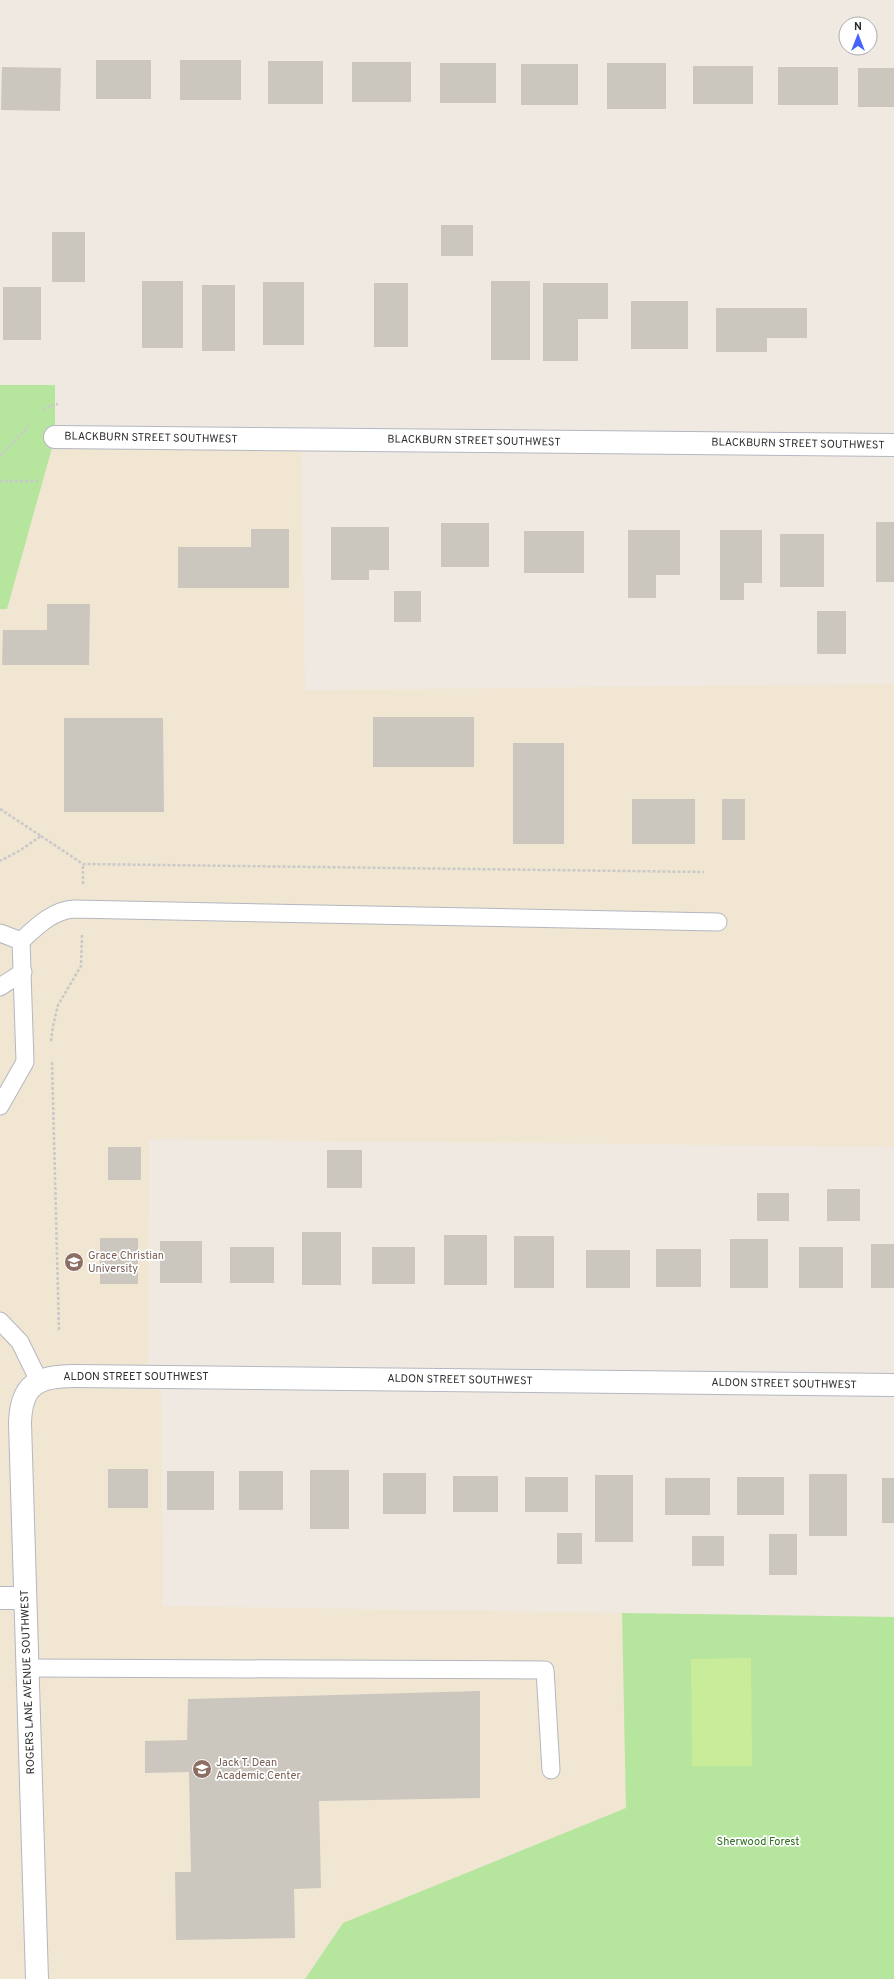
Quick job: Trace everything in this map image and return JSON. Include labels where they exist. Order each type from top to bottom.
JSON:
[{"type":"street","name":"BLACKBURN STREET SOUTHWEST","points":[[55,437],[894,445]]},
{"type":"street","name":"ALDON STREET SOUTHWEST","points":[[35,1385],[56,1377],[74,1376],[894,1385]]},
{"type":"street","name":"ROGERS LANE AVENUE SOUTHWEST","points":[[35,1385],[24,1396],[21,1406],[20,1423],[24,1598],[28,1668],[38,1979]]},
{"type":"street","points":[[0,1598],[24,1598]]},
{"type":"lane","points":[[0,1106],[25,1062],[22,941],[41,923],[66,909],[718,922]]},
{"type":"lane","points":[[0,932],[22,941]]},
{"type":"lane","points":[[0,987],[23,972]]},
{"type":"lane","points":[[0,1322],[20,1342],[35,1385]]},
{"type":"lane","points":[[28,1668],[545,1670],[551,1770]]},
{"type":"path","points":[[0,481],[39,481]]},
{"type":"path","points":[[0,809],[83,864],[704,872]]},
{"type":"path","points":[[0,861],[19,851],[40,836]]},
{"type":"path","points":[[51,1044],[53,1026],[58,1005],[81,966],[83,864]]},
{"type":"path","points":[[52,1055],[59,1331]]},
{"type":"shaded area","name":"Grace Christian University","points":[[0,385],[55,385],[55,436],[301,439],[305,690],[894,684],[894,1147],[149,1139],[148,1377],[161,1377],[163,1606],[894,1617],[894,1979],[0,1979]]},
{"type":"green space","points":[[0,385],[55,385],[55,437],[7,609],[0,609]]},
{"type":"green space","name":"Sherwood Forest","points":[[622,1613],[894,1617],[894,1979],[305,1979],[343,1923],[626,1808]]},
{"type":"green space","points":[[751,1658],[752,1766],[692,1766],[691,1659]]},
{"type":"building","points":[[96,60],[151,60],[151,99],[96,99]]},
{"type":"building","points":[[180,60],[241,60],[241,100],[180,100]]},
{"type":"building","points":[[268,61],[323,61],[323,104],[268,104]]},
{"type":"building","points":[[352,62],[411,62],[411,102],[352,102]]},
{"type":"building","points":[[440,63],[496,63],[496,103],[440,103]]},
{"type":"building","points":[[607,63],[666,63],[666,109],[607,109]]},
{"type":"building","points":[[521,64],[578,64],[578,105],[521,105]]},
{"type":"building","points":[[693,66],[753,66],[753,104],[693,104]]},
{"type":"building","points":[[2,67],[61,68],[60,111],[1,110]]},
{"type":"building","points":[[778,67],[838,67],[838,105],[778,105]]},
{"type":"building","points":[[858,68],[894,68],[894,107],[858,107]]},
{"type":"building","points":[[441,225],[473,225],[473,256],[441,256]]},
{"type":"building","points":[[52,232],[85,232],[85,282],[52,282]]},
{"type":"building","points":[[142,281],[183,281],[183,348],[142,348]]},
{"type":"building","points":[[491,281],[530,281],[530,360],[491,360]]},
{"type":"building","points":[[263,282],[304,282],[304,345],[263,345]]},
{"type":"building","points":[[374,283],[408,283],[408,347],[374,347]]},
{"type":"building","points":[[543,283],[608,283],[608,319],[578,319],[578,361],[543,361]]},
{"type":"building","points":[[202,285],[235,285],[235,351],[202,351]]},
{"type":"building","points":[[3,287],[41,287],[41,340],[3,340]]},
{"type":"building","points":[[631,301],[688,301],[688,349],[631,349]]},
{"type":"building","points":[[716,308],[807,308],[807,338],[767,338],[767,352],[716,352]]},
{"type":"building","points":[[876,522],[894,522],[894,582],[876,582]]},
{"type":"building","points":[[441,523],[489,523],[489,567],[441,567]]},
{"type":"building","points":[[331,527],[389,527],[389,570],[369,570],[369,580],[331,580]]},
{"type":"building","points":[[251,529],[289,529],[289,588],[178,588],[178,547],[251,547]]},
{"type":"building","points":[[628,530],[680,530],[680,575],[656,575],[656,598],[628,598]]},
{"type":"building","points":[[720,530],[762,530],[762,583],[744,583],[744,600],[720,600]]},
{"type":"building","points":[[524,531],[584,531],[584,573],[524,573]]},
{"type":"building","points":[[780,534],[824,534],[824,587],[780,587]]},
{"type":"building","points":[[394,591],[421,591],[421,622],[394,622]]},
{"type":"building","points":[[47,604],[90,604],[89,665],[2,665],[3,630],[47,630]]},
{"type":"building","points":[[817,611],[846,611],[846,654],[817,654]]},
{"type":"building","points":[[373,717],[474,717],[474,767],[373,767]]},
{"type":"building","points":[[64,718],[163,718],[164,812],[64,812]]},
{"type":"building","points":[[513,743],[564,743],[564,844],[513,844]]},
{"type":"building","points":[[632,799],[695,799],[695,844],[632,844]]},
{"type":"building","points":[[722,799],[745,799],[745,840],[722,840]]},
{"type":"building","points":[[108,1147],[141,1147],[141,1180],[108,1180]]},
{"type":"building","points":[[327,1150],[362,1150],[362,1188],[327,1188]]},
{"type":"building","points":[[827,1189],[860,1189],[860,1221],[827,1221]]},
{"type":"building","points":[[757,1193],[789,1193],[789,1221],[757,1221]]},
{"type":"building","points":[[302,1232],[341,1232],[341,1285],[302,1285]]},
{"type":"building","points":[[444,1235],[487,1235],[487,1285],[444,1285]]},
{"type":"building","points":[[514,1236],[554,1236],[554,1288],[514,1288]]},
{"type":"building","points":[[100,1238],[138,1238],[138,1284],[100,1284]]},
{"type":"building","points":[[730,1239],[768,1239],[768,1288],[730,1288]]},
{"type":"building","points":[[160,1241],[202,1241],[202,1283],[160,1283]]},
{"type":"building","points":[[871,1244],[894,1244],[894,1288],[871,1288]]},
{"type":"building","points":[[230,1247],[274,1247],[274,1283],[230,1283]]},
{"type":"building","points":[[372,1247],[415,1247],[415,1284],[372,1284]]},
{"type":"building","points":[[799,1247],[843,1247],[843,1288],[799,1288]]},
{"type":"building","points":[[656,1249],[701,1249],[701,1287],[656,1287]]},
{"type":"building","points":[[586,1250],[630,1250],[630,1288],[586,1288]]},
{"type":"building","points":[[108,1469],[148,1469],[148,1508],[108,1508]]},
{"type":"building","points":[[310,1470],[349,1470],[349,1529],[310,1529]]},
{"type":"building","points":[[167,1471],[214,1471],[214,1510],[167,1510]]},
{"type":"building","points":[[239,1471],[283,1471],[283,1510],[239,1510]]},
{"type":"building","points":[[383,1473],[426,1473],[426,1514],[383,1514]]},
{"type":"building","points":[[809,1474],[847,1474],[847,1536],[809,1536]]},
{"type":"building","points":[[595,1475],[633,1475],[633,1542],[595,1542]]},
{"type":"building","points":[[453,1476],[498,1476],[498,1512],[453,1512]]},
{"type":"building","points":[[525,1477],[568,1477],[568,1512],[525,1512]]},
{"type":"building","points":[[737,1477],[784,1477],[784,1515],[737,1515]]},
{"type":"building","points":[[665,1478],[710,1478],[710,1515],[665,1515]]},
{"type":"building","points":[[882,1478],[894,1478],[894,1523],[882,1523]]},
{"type":"building","points":[[557,1533],[582,1533],[582,1564],[557,1564]]},
{"type":"building","points":[[769,1534],[797,1534],[797,1575],[769,1575]]},
{"type":"building","points":[[692,1536],[724,1536],[724,1566],[692,1566]]},
{"type":"building","points":[[480,1691],[480,1798],[319,1801],[321,1888],[294,1889],[295,1938],[176,1940],[175,1872],[191,1872],[189,1772],[145,1773],[145,1741],[187,1740],[188,1699]]},
{"type":"place","name":"Grace Christian University","points":[[74,1262]]},
{"type":"place","name":"Jack T. Dean Academic Center","points":[[202,1769]]}]
